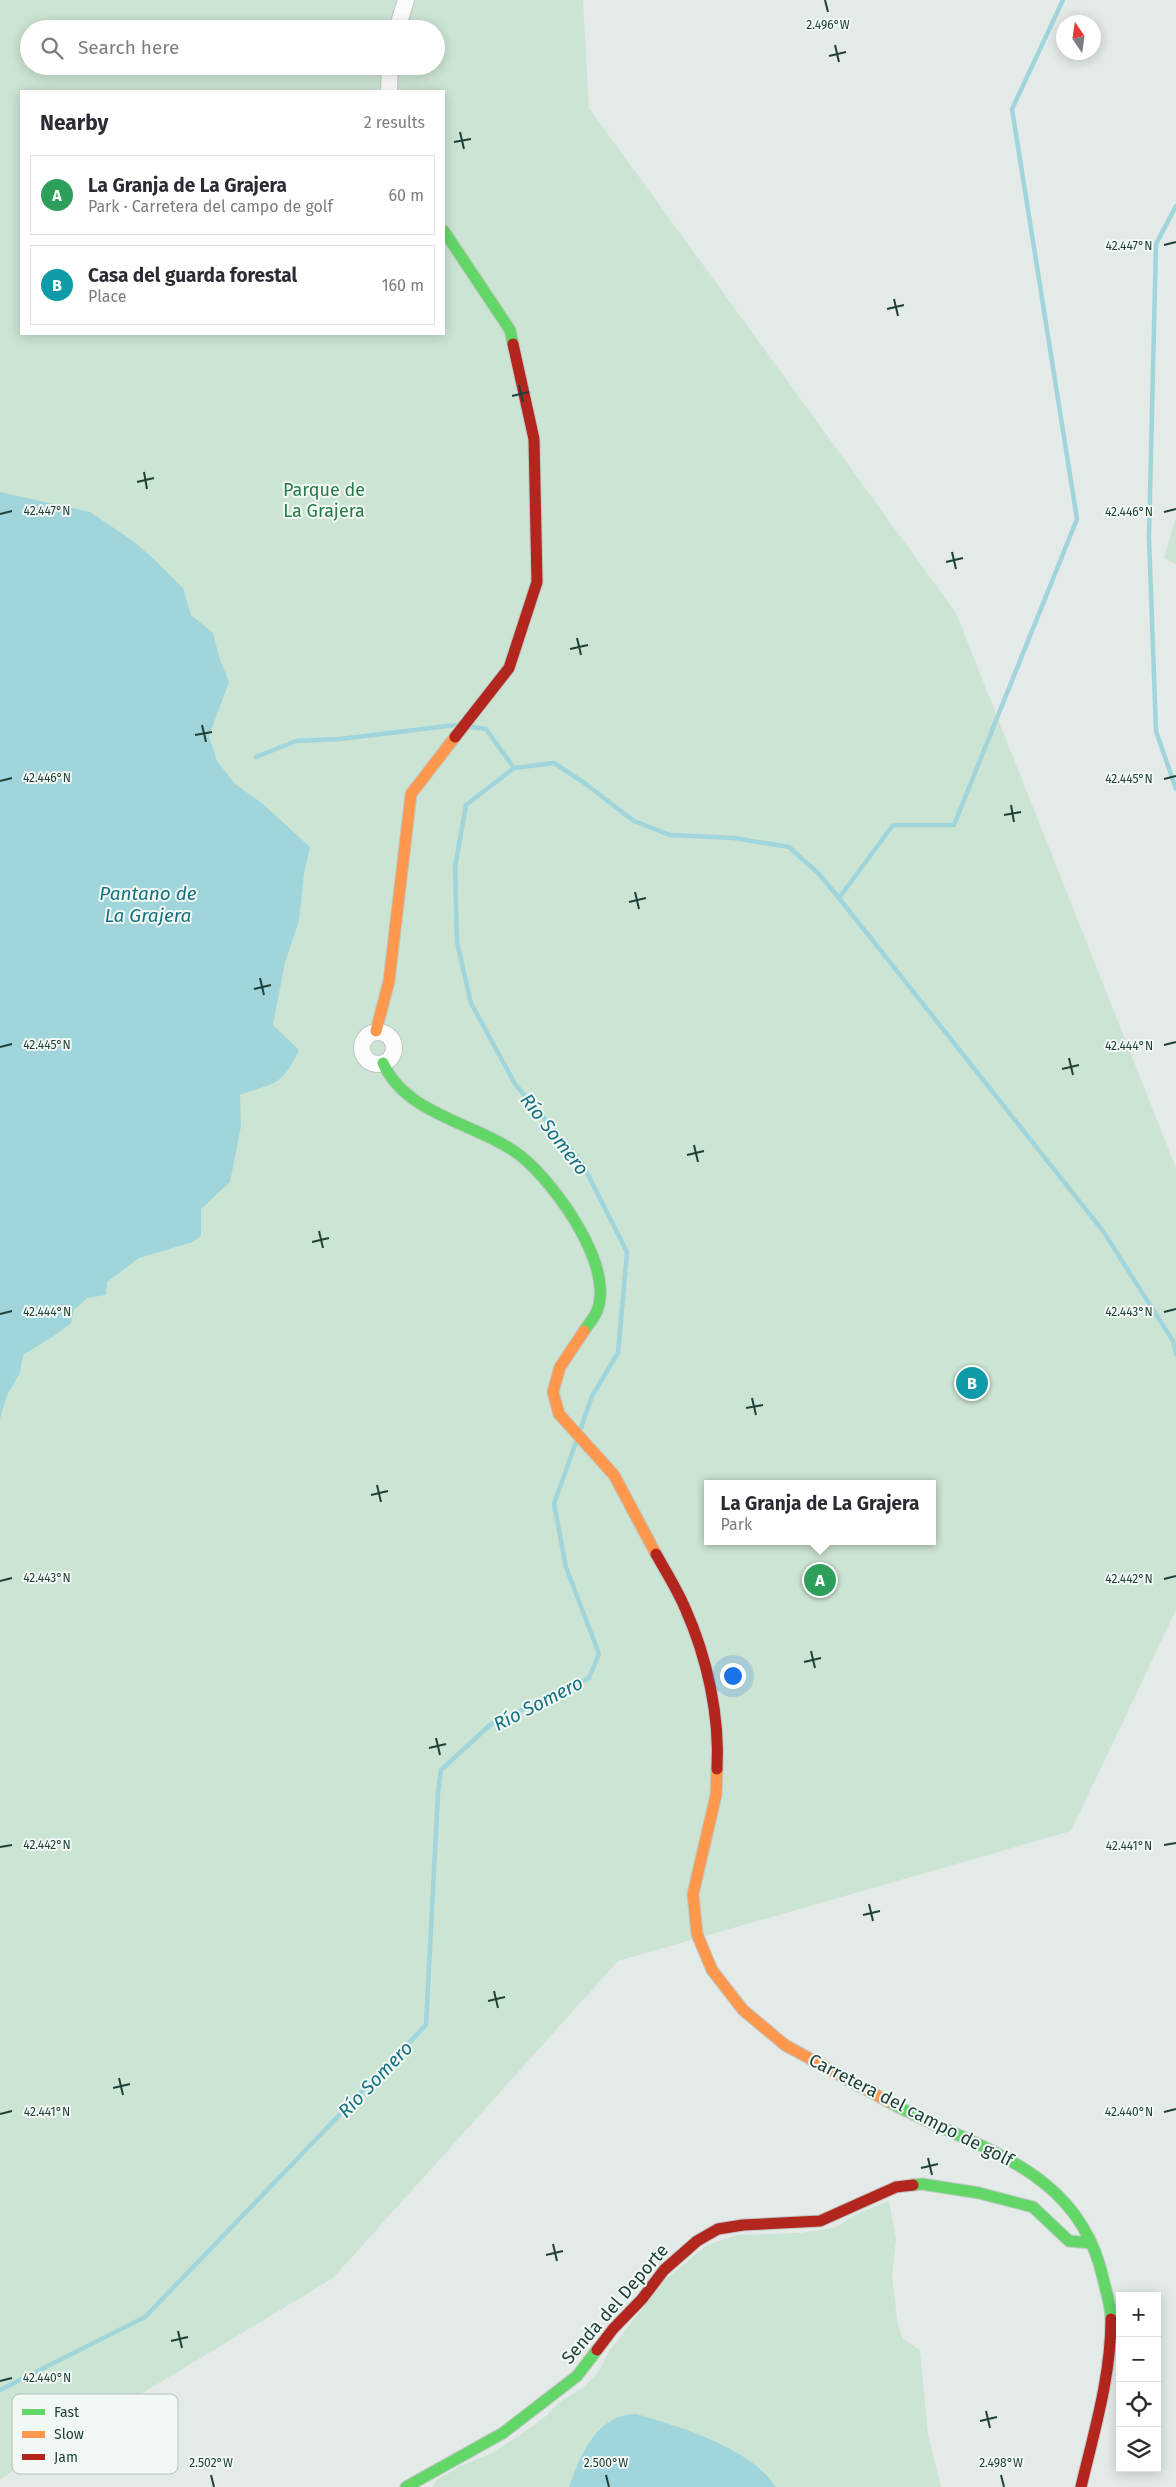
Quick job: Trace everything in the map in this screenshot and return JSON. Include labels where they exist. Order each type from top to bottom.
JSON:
[{"type":"street","points":[[400,20],[406,0]]},
{"type":"street","points":[[389,90],[390,75]]},
{"type":"street","points":[[376,1031],[389,1036],[394,1046],[391,1057],[383,1063],[369,1062],[362,1053],[363,1039],[376,1031],[389,981],[411,794],[509,668],[537,582],[534,439],[510,330],[445,232]]},
{"type":"street","name":"Carretera del campo de golf","points":[[383,1063],[390,1079],[431,1111],[499,1143],[522,1157],[558,1195],[589,1244],[600,1287],[596,1311],[560,1366],[553,1392],[560,1414],[614,1475],[685,1608],[704,1661],[719,1740],[716,1795],[693,1894],[697,1934],[712,1970],[743,2010],[785,2045],[897,2106],[1006,2156],[1054,2190],[1078,2218],[1100,2264],[1112,2314],[1111,2345],[1106,2381],[1081,2487]]},
{"type":"street","name":"Senda del Deporte","points":[[406,2487],[503,2433],[576,2376],[613,2329],[642,2299],[664,2270],[697,2241],[718,2229],[743,2225],[820,2221],[896,2187],[922,2184],[979,2193],[1033,2207],[1069,2241],[1090,2243]]},
{"type":"green space","name":"Parque de La Grajera","points":[[0,0],[583,0],[589,108],[956,613],[1176,1168],[1176,1610],[1071,1831],[618,1961],[333,2278],[141,2394],[12,2394],[12,2472],[0,2479]]},
{"type":"green space","points":[[1176,517],[1176,564],[1164,558]]},
{"type":"green space","points":[[889,2201],[896,2240],[892,2276],[898,2326],[903,2339],[920,2350],[928,2435],[941,2487],[432,2487],[437,2480],[460,2466],[488,2455],[523,2433],[545,2417],[558,2403],[584,2387],[600,2370],[609,2351],[665,2280],[707,2245],[737,2235],[800,2233],[834,2228],[859,2213]]},
{"type":"water","name":"Pantano de La Grajera","points":[[0,492],[90,512],[133,541],[183,588],[191,615],[213,633],[219,657],[229,682],[209,736],[217,761],[235,784],[263,804],[310,847],[304,873],[299,921],[285,962],[273,1025],[299,1050],[287,1071],[276,1082],[240,1095],[241,1126],[230,1182],[201,1209],[201,1236],[193,1242],[139,1258],[107,1282],[106,1295],[87,1298],[74,1310],[71,1323],[23,1355],[20,1373],[7,1395],[0,1419]]},
{"type":"water","points":[[636,2414],[693,2432],[732,2450],[765,2473],[776,2487],[569,2487],[579,2462],[592,2438],[611,2421],[622,2416]]},
{"type":"waterway","points":[[839,898],[893,825],[954,825],[1077,519],[1012,109],[1063,0]]},
{"type":"waterway","points":[[1176,206],[1156,244],[1149,537],[1156,731],[1176,789]]},
{"type":"waterway","points":[[256,757],[296,741],[340,739],[456,725]]},
{"type":"waterway","points":[[471,727],[486,729],[514,768],[554,763],[583,782],[634,821],[670,835],[734,838],[789,847],[819,874],[839,898],[1103,1231],[1173,1341],[1176,1354]]},
{"type":"waterway","name":"Río Somero","points":[[514,768],[466,805],[455,867],[457,942],[471,1003],[515,1084],[582,1163],[627,1252],[618,1353],[592,1396],[581,1428]]},
{"type":"waterway","name":"Río Somero","points":[[0,2390],[145,2317],[426,2025],[438,1793],[441,1770],[490,1725],[589,1678],[599,1654],[566,1567],[554,1504],[576,1442]]},
{"type":"traffic: fast","points":[[445,232],[510,330],[513,344]]},
{"type":"traffic: fast","points":[[383,1063],[394,1081],[409,1096],[426,1108],[505,1145],[522,1157],[550,1186],[579,1227],[598,1272],[600,1293],[597,1311],[584,1331]]},
{"type":"traffic: fast","points":[[889,2102],[988,2149],[1019,2166],[1047,2185],[1071,2210],[1090,2240],[1103,2278],[1111,2319]]},
{"type":"traffic: fast","points":[[913,2185],[922,2184],[979,2193],[1033,2207],[1069,2241],[1091,2243]]},
{"type":"traffic: fast","points":[[406,2487],[503,2433],[577,2376],[597,2350]]},
{"type":"traffic: slow","points":[[376,1031],[389,981],[411,794],[455,737]]},
{"type":"traffic: slow","points":[[584,1331],[560,1367],[553,1392],[559,1414],[614,1475],[656,1554]]},
{"type":"traffic: slow","points":[[717,1769],[716,1795],[693,1894],[697,1934],[712,1970],[743,2010],[785,2045],[889,2102]]},
{"type":"traffic: jam","points":[[455,737],[509,668],[537,582],[534,439],[513,344]]},
{"type":"traffic: jam","points":[[656,1554],[685,1608],[706,1666],[714,1708],[717,1769]]},
{"type":"traffic: jam","points":[[597,2350],[613,2329],[642,2299],[664,2270],[697,2241],[718,2229],[743,2225],[820,2221],[896,2187],[913,2185]]},
{"type":"traffic: jam","points":[[1081,2487],[1105,2383],[1111,2319]]},
{"type":"place","name":"Casa del guarda forestal","points":[[972,1383]]},
{"type":"place","name":"La Granja de La Grajera","points":[[820,1580]]}]
